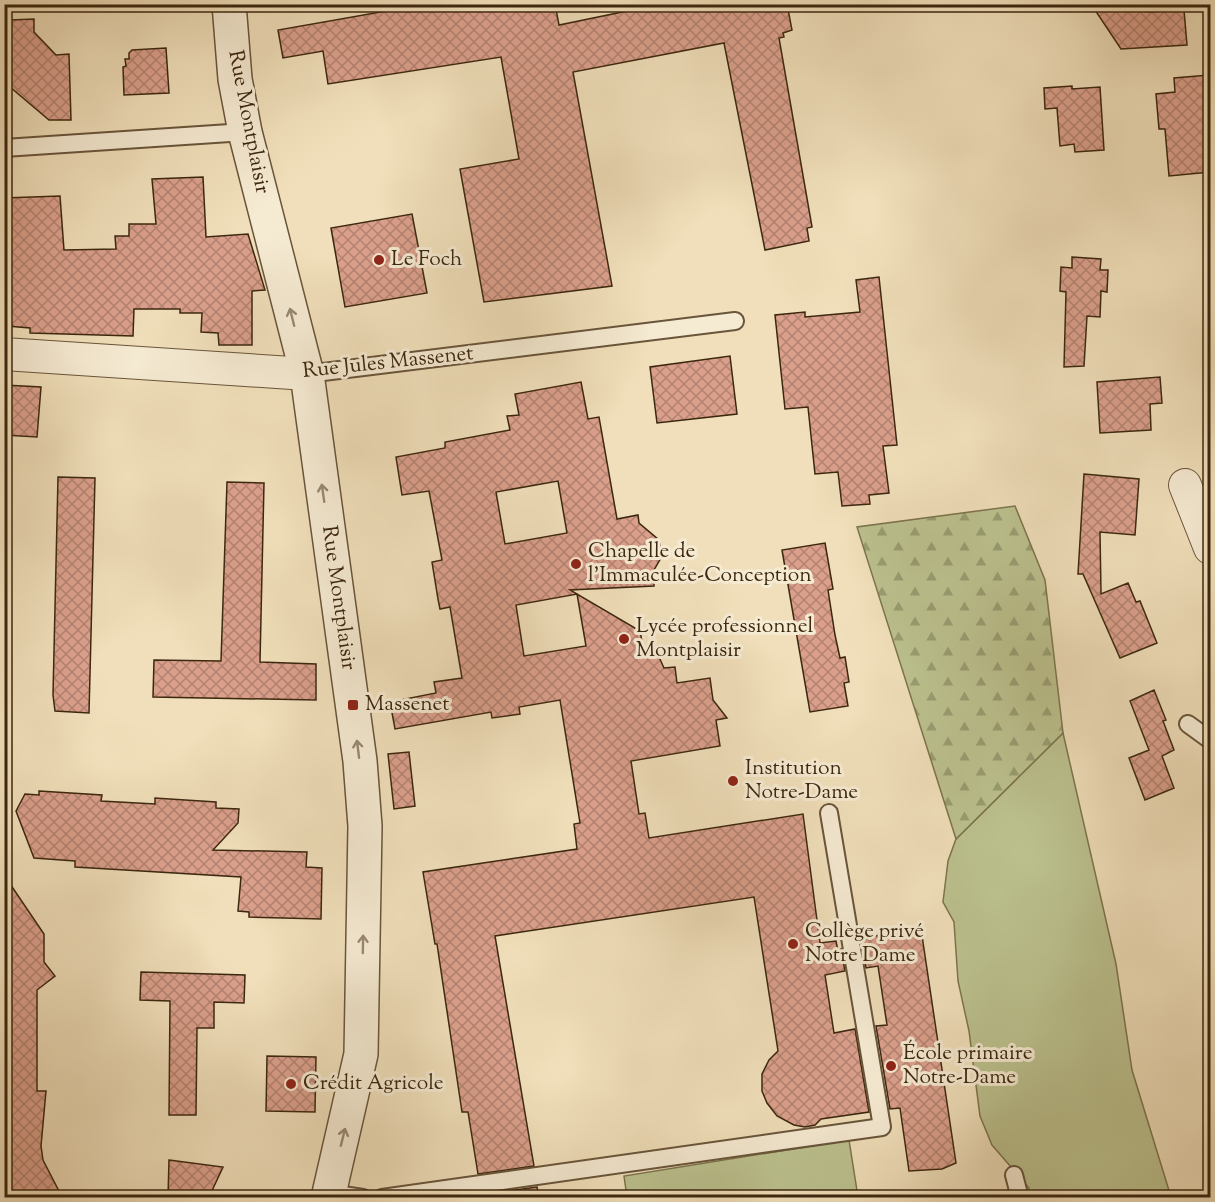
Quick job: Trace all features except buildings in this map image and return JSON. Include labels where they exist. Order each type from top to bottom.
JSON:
[{"type":"street","name":"Rue Montplaisir","points":[[229,4],[235,79],[245,132],[307,374],[353,705],[365,826],[362,1054],[328,1195]]},
{"type":"street","name":"Rue Jules Massenet","points":[[4,354],[307,374]]},
{"type":"street","points":[[1185,485],[1210,548]]},
{"type":"lane","points":[[4,148],[245,132]]},
{"type":"lane","name":"Rue Jules Massenet","points":[[307,374],[735,321]]},
{"type":"lane","points":[[1188,724],[1210,740]]},
{"type":"lane","points":[[382,1197],[882,1127],[828,813]]},
{"type":"lane","points":[[1014,1175],[1020,1197]]},
{"type":"lane","points":[[328,1195],[363,1197]]},
{"type":"green space","points":[[1015,506],[1045,580],[1063,733],[956,839],[857,527]]},
{"type":"green space","points":[[1063,733],[1116,964],[1132,1070],[1171,1197],[1031,1197],[1029,1188],[992,1145],[980,1116],[969,1031],[958,981],[954,922],[943,902],[948,861],[956,839]]},
{"type":"green space","points":[[849,1140],[858,1197],[627,1197],[624,1176]]},
{"type":"place","name":"Le Foch","points":[[379,260]]},
{"type":"place","name":"Chapelle de l'Immaculée-Conception","points":[[576,564]]},
{"type":"place","name":"Lycée professionnel Montplaisir","points":[[624,639]]},
{"type":"place","name":"Massenet","points":[[353,705]]},
{"type":"place","name":"Institution Notre-Dame","points":[[733,781]]},
{"type":"place","name":"Collège privé Notre Dame","points":[[793,944]]},
{"type":"place","name":"École primaire Notre-Dame","points":[[891,1066]]},
{"type":"place","name":"Crédit Agricole","points":[[291,1084]]}]
